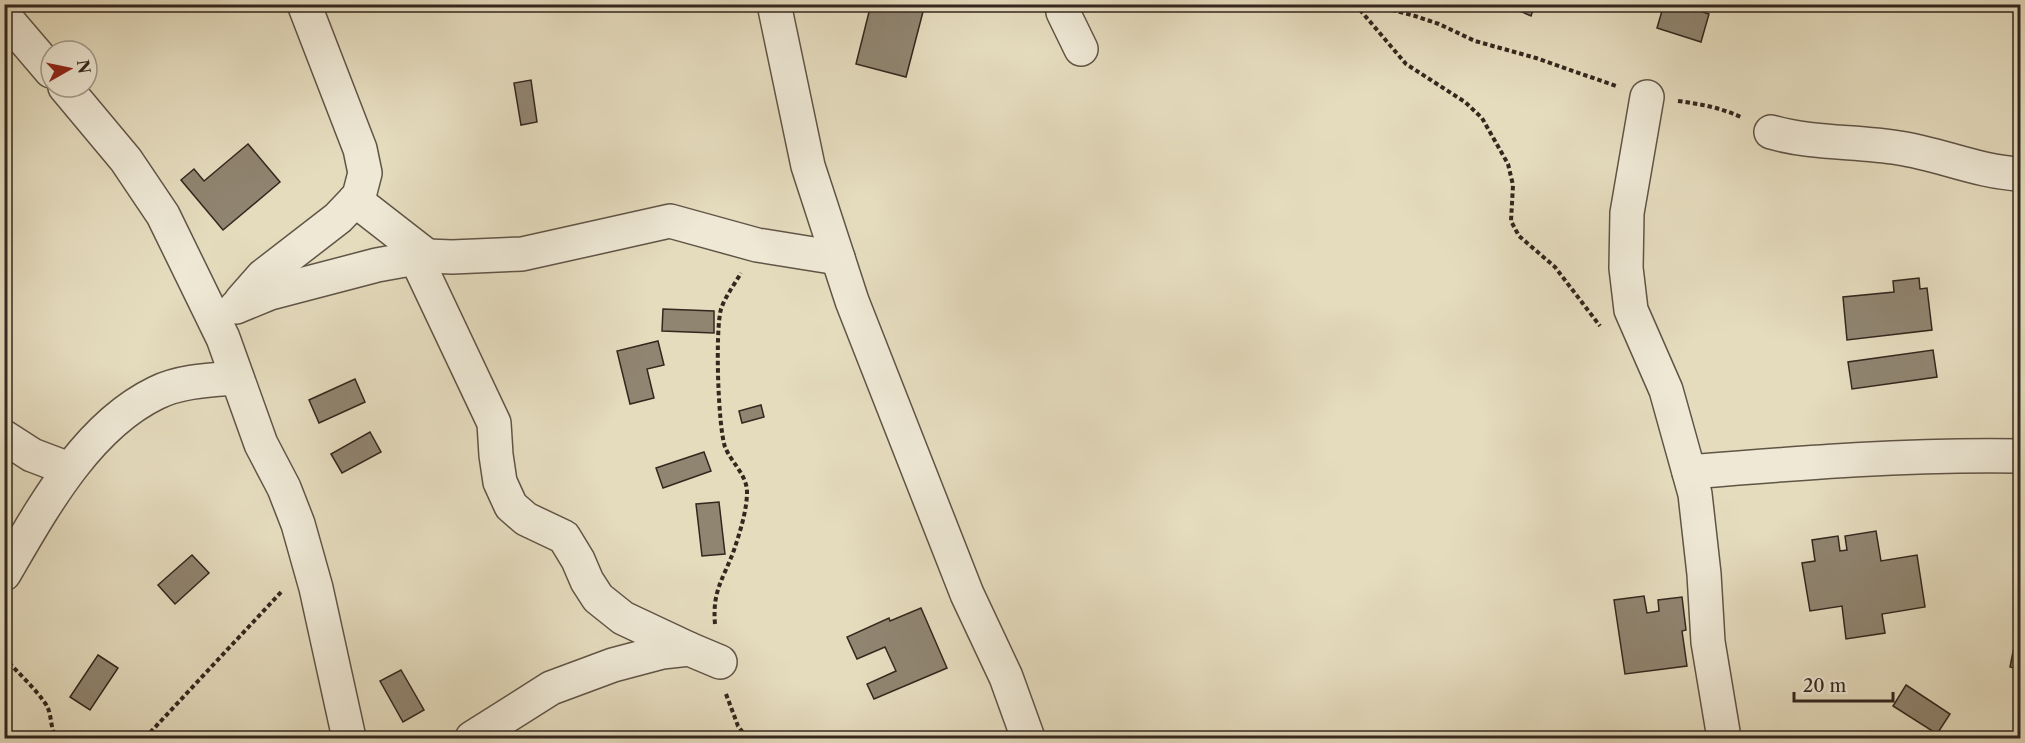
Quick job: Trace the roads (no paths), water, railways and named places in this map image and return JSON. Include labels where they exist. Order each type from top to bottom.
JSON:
[{"type":"street","points":[[224,338],[236,307],[262,276],[338,218],[359,196],[365,174],[360,149],[304,4]]},
{"type":"street","points":[[774,4],[808,166],[852,301],[913,460],[967,594],[1006,677],[1028,738]]},
{"type":"street","points":[[1062,4],[1063,12],[1081,48]]},
{"type":"street","points":[[4,16],[39,57]]},
{"type":"street","points":[[1647,97],[1627,213],[1626,268],[1631,310],[1666,390],[1689,472],[1699,520],[1708,642],[1724,738]]},
{"type":"street","points":[[75,99],[126,160],[163,215],[224,338],[261,444],[291,506],[308,563],[349,738]]},
{"type":"street","points":[[1770,132],[1788,137],[1899,148],[2000,173],[2020,174]]},
{"type":"street","points":[[355,200],[422,257],[494,423],[500,482],[511,506],[526,519],[564,537],[598,598],[623,618],[720,662]]},
{"type":"street","points":[[236,307],[270,294],[378,265],[422,257],[522,254],[670,221],[757,245],[838,258]]},
{"type":"street","points":[[4,574],[69,469],[125,412],[157,392],[198,381],[237,378]]},
{"type":"street","points":[[4,437],[32,455],[69,469]]},
{"type":"street","points":[[1689,472],[1885,458],[1961,455],[2020,456]]},
{"type":"street","points":[[472,738],[551,688],[613,665],[662,652],[689,649]]}]
